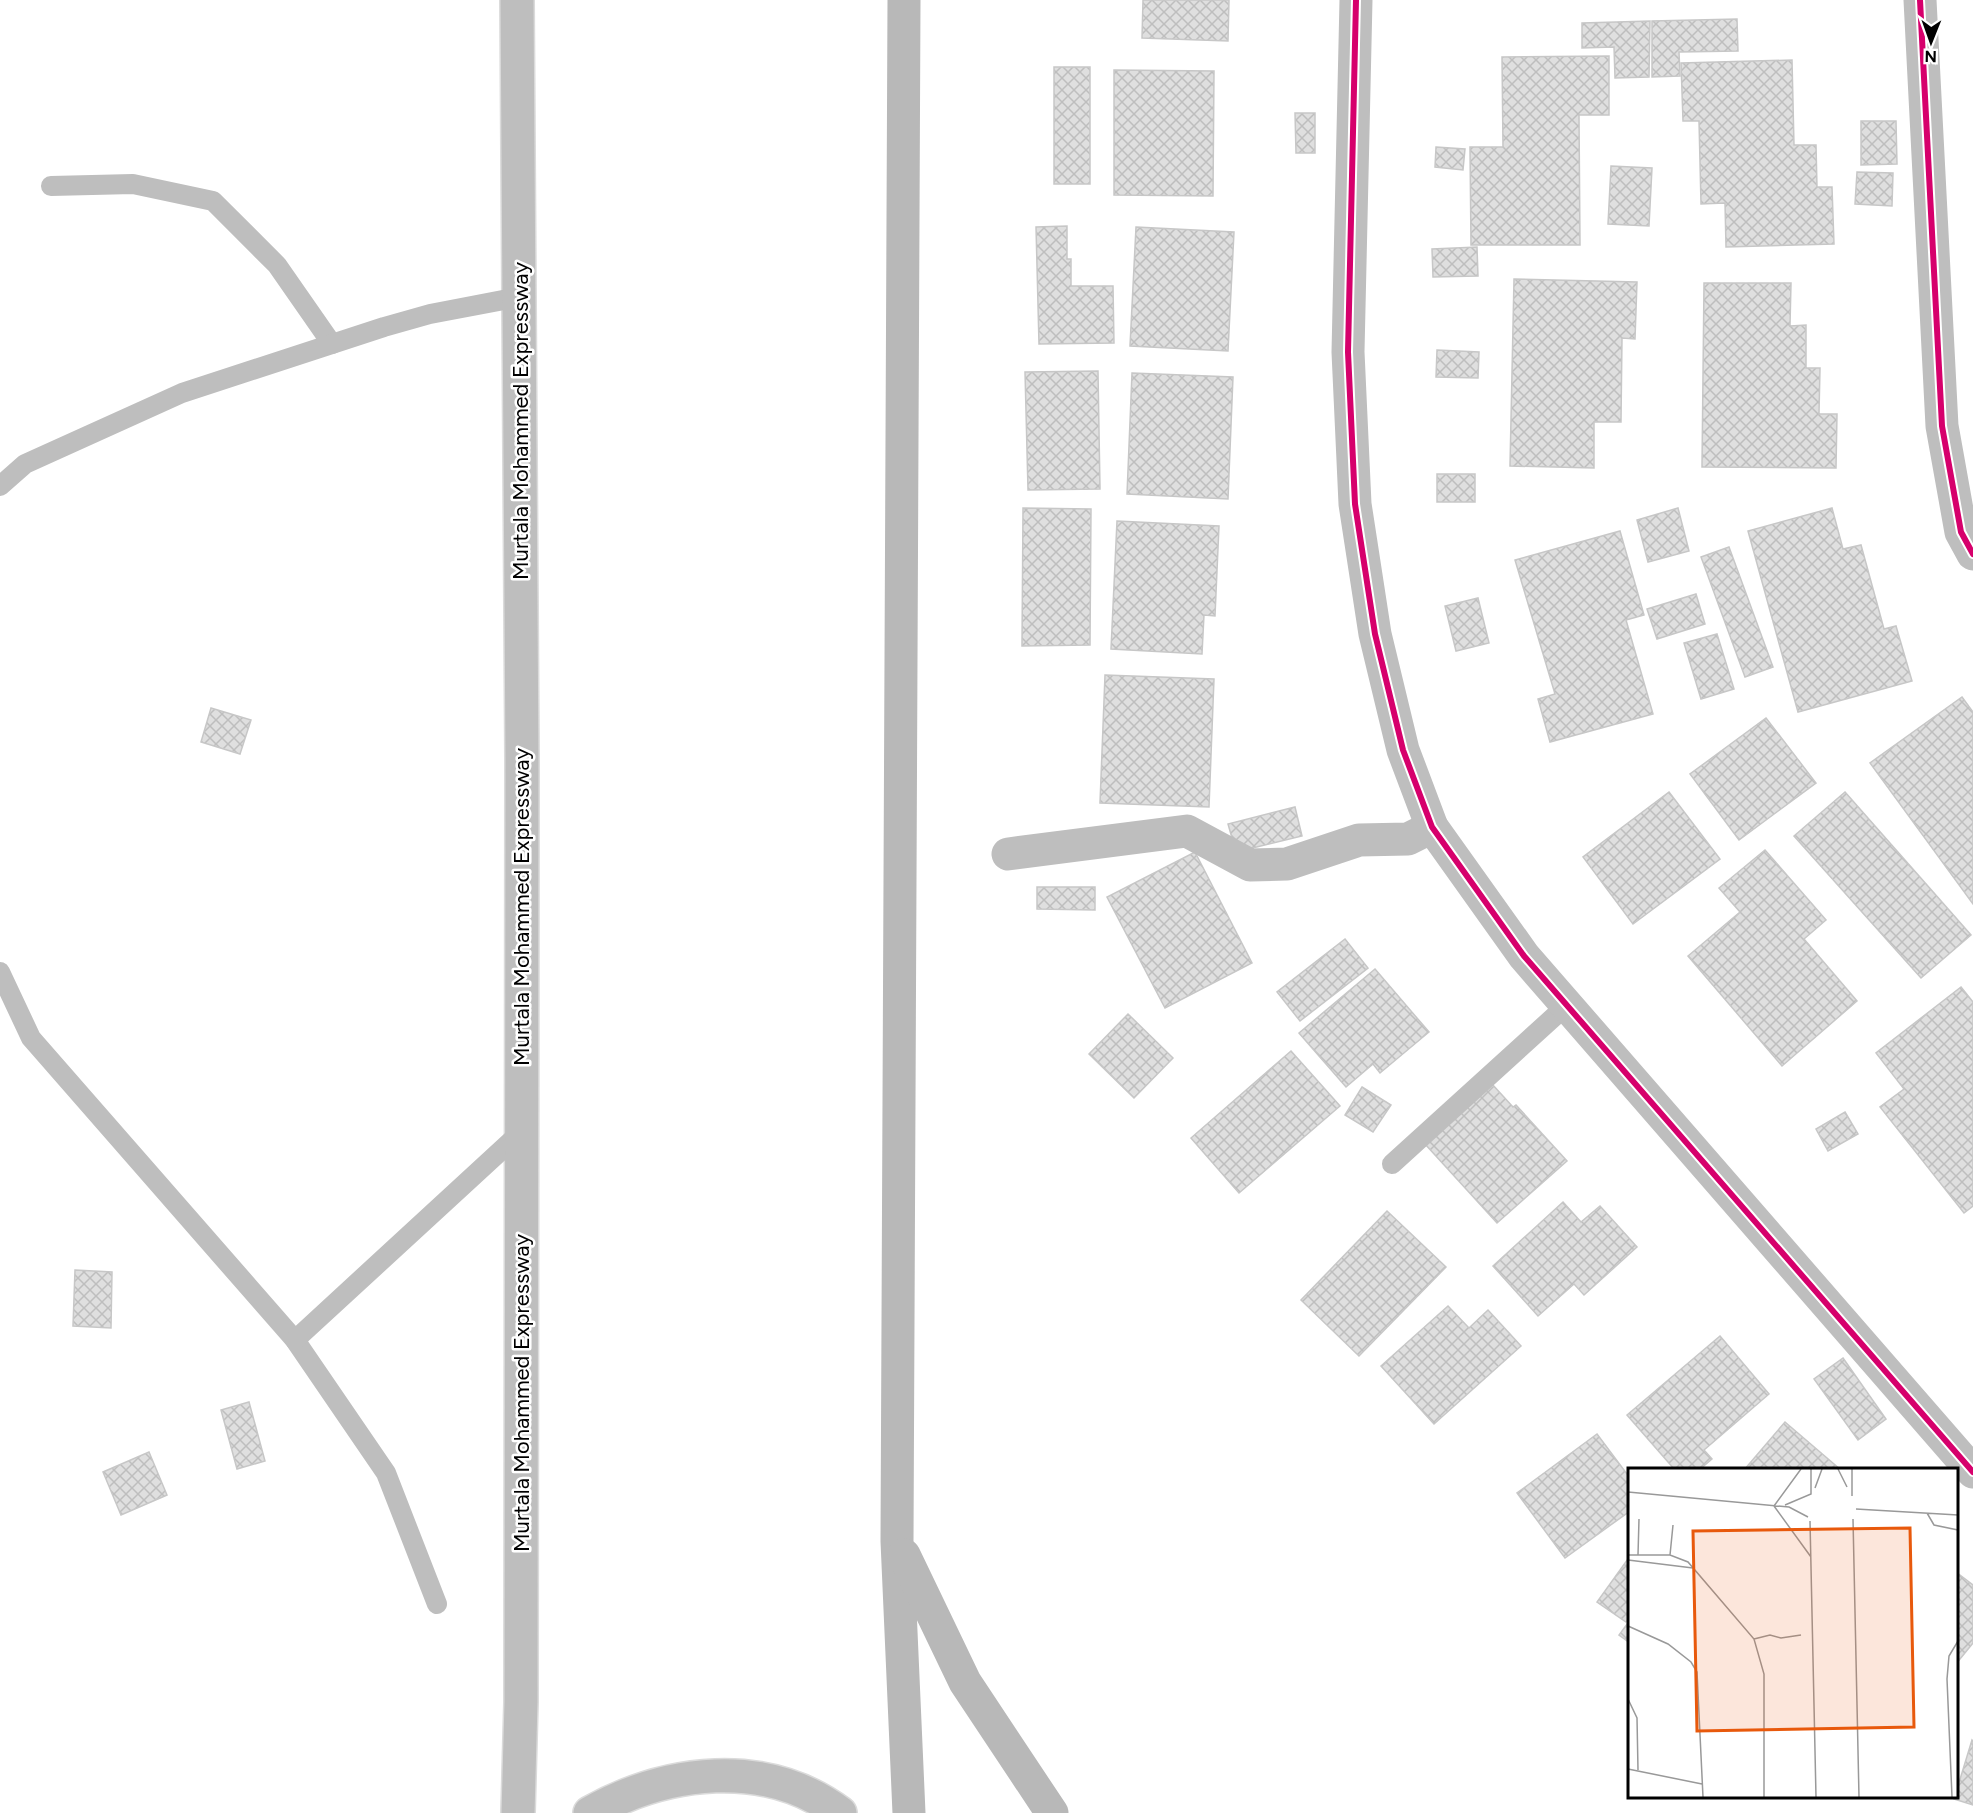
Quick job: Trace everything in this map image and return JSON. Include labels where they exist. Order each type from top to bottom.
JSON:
[{"type":"main road","name":"Murtala Mohammed Expressway","points":[[517,0],[521,1132],[521,1678],[518,1813]]},
{"type":"main road","points":[[904,0],[897,1540],[909,1813]]},
{"type":"main road","points":[[1356,0],[1348,352],[1355,504],[1375,634],[1403,750],[1432,827],[1524,956],[1964,1467]]},
{"type":"main road","points":[[1920,0],[1942,426],[1961,532],[1973,554]]},
{"type":"main road","points":[[1008,854],[1187,831],[1250,865],[1287,864],[1359,840],[1408,839],[1432,827]]},
{"type":"main road","points":[[897,1540],[965,1682],[1052,1813]]},
{"type":"main road","points":[[590,1813],[620,1796],[656,1783],[693,1776],[730,1776],[767,1781],[802,1792],[840,1813]]},
{"type":"lane","points":[[51,186],[133,184],[213,201],[277,265],[332,344]]},
{"type":"lane","points":[[0,486],[25,464],[182,393],[430,314],[519,297]]},
{"type":"lane","points":[[0,972],[31,1038],[295,1340],[386,1473],[437,1604]]},
{"type":"lane","points":[[1392,1164],[1567,1005]]},
{"type":"lane","points":[[295,1340],[521,1132]]},
{"type":"building","points":[[1143,0],[1229,0],[1228,41],[1142,38]]},
{"type":"building","points":[[1737,19],[1738,51],[1679,52],[1680,76],[1652,77],[1652,21]]},
{"type":"building","points":[[1650,21],[1649,77],[1615,78],[1614,47],[1582,48],[1582,23]]},
{"type":"building","points":[[1609,56],[1609,115],[1579,115],[1580,245],[1471,245],[1470,147],[1503,147],[1502,57]]},
{"type":"building","points":[[1792,60],[1794,145],[1816,145],[1817,187],[1832,187],[1834,244],[1726,247],[1725,203],[1701,204],[1699,121],[1683,121],[1681,63]]},
{"type":"building","points":[[1054,67],[1090,67],[1090,184],[1054,184]]},
{"type":"building","points":[[1114,70],[1214,71],[1213,196],[1114,195]]},
{"type":"building","points":[[1295,113],[1315,113],[1315,153],[1296,153]]},
{"type":"building","points":[[1861,121],[1896,121],[1897,164],[1861,165]]},
{"type":"building","points":[[1436,147],[1465,149],[1463,170],[1435,167]]},
{"type":"building","points":[[1611,166],[1652,168],[1649,226],[1608,224]]},
{"type":"building","points":[[1857,172],[1893,173],[1892,206],[1855,204]]},
{"type":"building","points":[[1067,226],[1067,259],[1071,259],[1071,286],[1113,286],[1114,343],[1039,344],[1036,227]]},
{"type":"building","points":[[1136,227],[1234,232],[1228,351],[1130,346]]},
{"type":"building","points":[[1477,247],[1478,276],[1433,277],[1432,249]]},
{"type":"building","points":[[1514,279],[1637,282],[1635,339],[1622,338],[1621,422],[1594,422],[1594,468],[1510,466]]},
{"type":"building","points":[[1704,283],[1791,283],[1790,326],[1806,325],[1806,368],[1820,368],[1819,414],[1837,414],[1836,468],[1702,467]]},
{"type":"building","points":[[1437,350],[1479,352],[1478,378],[1436,377]]},
{"type":"building","points":[[1098,371],[1100,489],[1028,490],[1025,372]]},
{"type":"building","points":[[1132,373],[1233,377],[1228,499],[1127,494]]},
{"type":"building","points":[[1437,474],[1475,474],[1475,502],[1437,502]]},
{"type":"building","points":[[1023,508],[1091,509],[1090,645],[1022,646]]},
{"type":"building","points":[[1678,508],[1689,551],[1648,562],[1637,520]]},
{"type":"building","points":[[1832,508],[1843,549],[1861,545],[1884,629],[1896,626],[1912,681],[1798,712],[1748,531]]},
{"type":"building","points":[[1117,521],[1219,526],[1215,616],[1204,615],[1202,654],[1111,649]]},
{"type":"building","points":[[1620,531],[1644,615],[1626,620],[1653,714],[1550,742],[1538,699],[1555,694],[1515,560]]},
{"type":"building","points":[[1729,547],[1773,667],[1745,677],[1701,557]]},
{"type":"building","points":[[1696,594],[1705,624],[1657,639],[1647,609]]},
{"type":"building","points":[[1478,598],[1489,643],[1456,651],[1445,606]]},
{"type":"building","points":[[1717,634],[1734,689],[1701,699],[1684,643]]},
{"type":"building","points":[[1105,675],[1214,679],[1209,807],[1100,803]]},
{"type":"building","points":[[1962,697],[1973,712],[1973,904],[1870,763]]},
{"type":"building","points":[[211,708],[251,720],[240,754],[201,742]]},
{"type":"building","points":[[1766,718],[1816,783],[1739,840],[1690,774]]},
{"type":"building","points":[[1669,792],[1720,859],[1633,924],[1583,857]]},
{"type":"building","points":[[1845,792],[1971,935],[1921,978],[1794,836]]},
{"type":"building","points":[[1295,807],[1302,836],[1236,852],[1228,824]]},
{"type":"building","points":[[1765,850],[1826,920],[1804,939],[1857,1001],[1782,1066],[1688,956],[1740,912],[1719,888]]},
{"type":"building","points":[[1195,852],[1252,963],[1165,1008],[1107,897]]},
{"type":"building","points":[[1037,887],[1095,887],[1095,910],[1037,909]]},
{"type":"building","points":[[1345,939],[1368,968],[1300,1021],[1277,992]]},
{"type":"building","points":[[1375,969],[1429,1032],[1380,1073],[1373,1064],[1346,1087],[1299,1033]]},
{"type":"building","points":[[1961,987],[1973,1002],[1973,1206],[1964,1213],[1880,1107],[1904,1089],[1876,1053]]},
{"type":"building","points":[[1128,1014],[1173,1058],[1134,1098],[1089,1054]]},
{"type":"building","points":[[1291,1051],[1340,1106],[1239,1193],[1191,1138]]},
{"type":"building","points":[[1492,1084],[1513,1107],[1516,1105],[1567,1161],[1497,1223],[1425,1144]]},
{"type":"building","points":[[1362,1087],[1391,1105],[1373,1132],[1345,1115]]},
{"type":"building","points":[[1845,1112],[1858,1134],[1828,1151],[1816,1129]]},
{"type":"building","points":[[1563,1202],[1581,1222],[1600,1206],[1637,1247],[1584,1295],[1574,1284],[1538,1316],[1493,1266]]},
{"type":"building","points":[[1387,1211],[1446,1267],[1359,1356],[1301,1300]]},
{"type":"building","points":[[75,1270],[112,1272],[111,1328],[73,1326]]},
{"type":"building","points":[[1448,1306],[1469,1328],[1488,1310],[1521,1346],[1434,1424],[1381,1366]]},
{"type":"building","points":[[1720,1336],[1769,1394],[1704,1450],[1712,1459],[1701,1468],[1673,1468],[1627,1415]]},
{"type":"building","points":[[1843,1358],[1886,1419],[1858,1440],[1814,1379]]},
{"type":"building","points":[[249,1402],[265,1461],[237,1469],[221,1410]]},
{"type":"building","points":[[1785,1422],[1839,1468],[1746,1468]]},
{"type":"building","points":[[1597,1434],[1628,1475],[1628,1512],[1565,1558],[1517,1493]]},
{"type":"building","points":[[149,1452],[167,1495],[121,1515],[103,1472]]},
{"type":"building","points":[[1628,1559],[1628,1620],[1626,1622],[1597,1602]]},
{"type":"building","points":[[1958,1574],[1973,1585],[1973,1643],[1958,1662]]},
{"type":"building","points":[[1628,1623],[1628,1642],[1619,1635]]},
{"type":"building","points":[[1972,1740],[1973,1805],[1954,1799],[1958,1798],[1958,1786]]},
{"type":"cycle path","points":[[1356,0],[1348,352],[1355,504],[1375,634],[1403,750],[1432,827],[1524,956],[1973,1472]]},
{"type":"cycle path","points":[[1920,0],[1942,426],[1961,532],[1973,554]]}]
